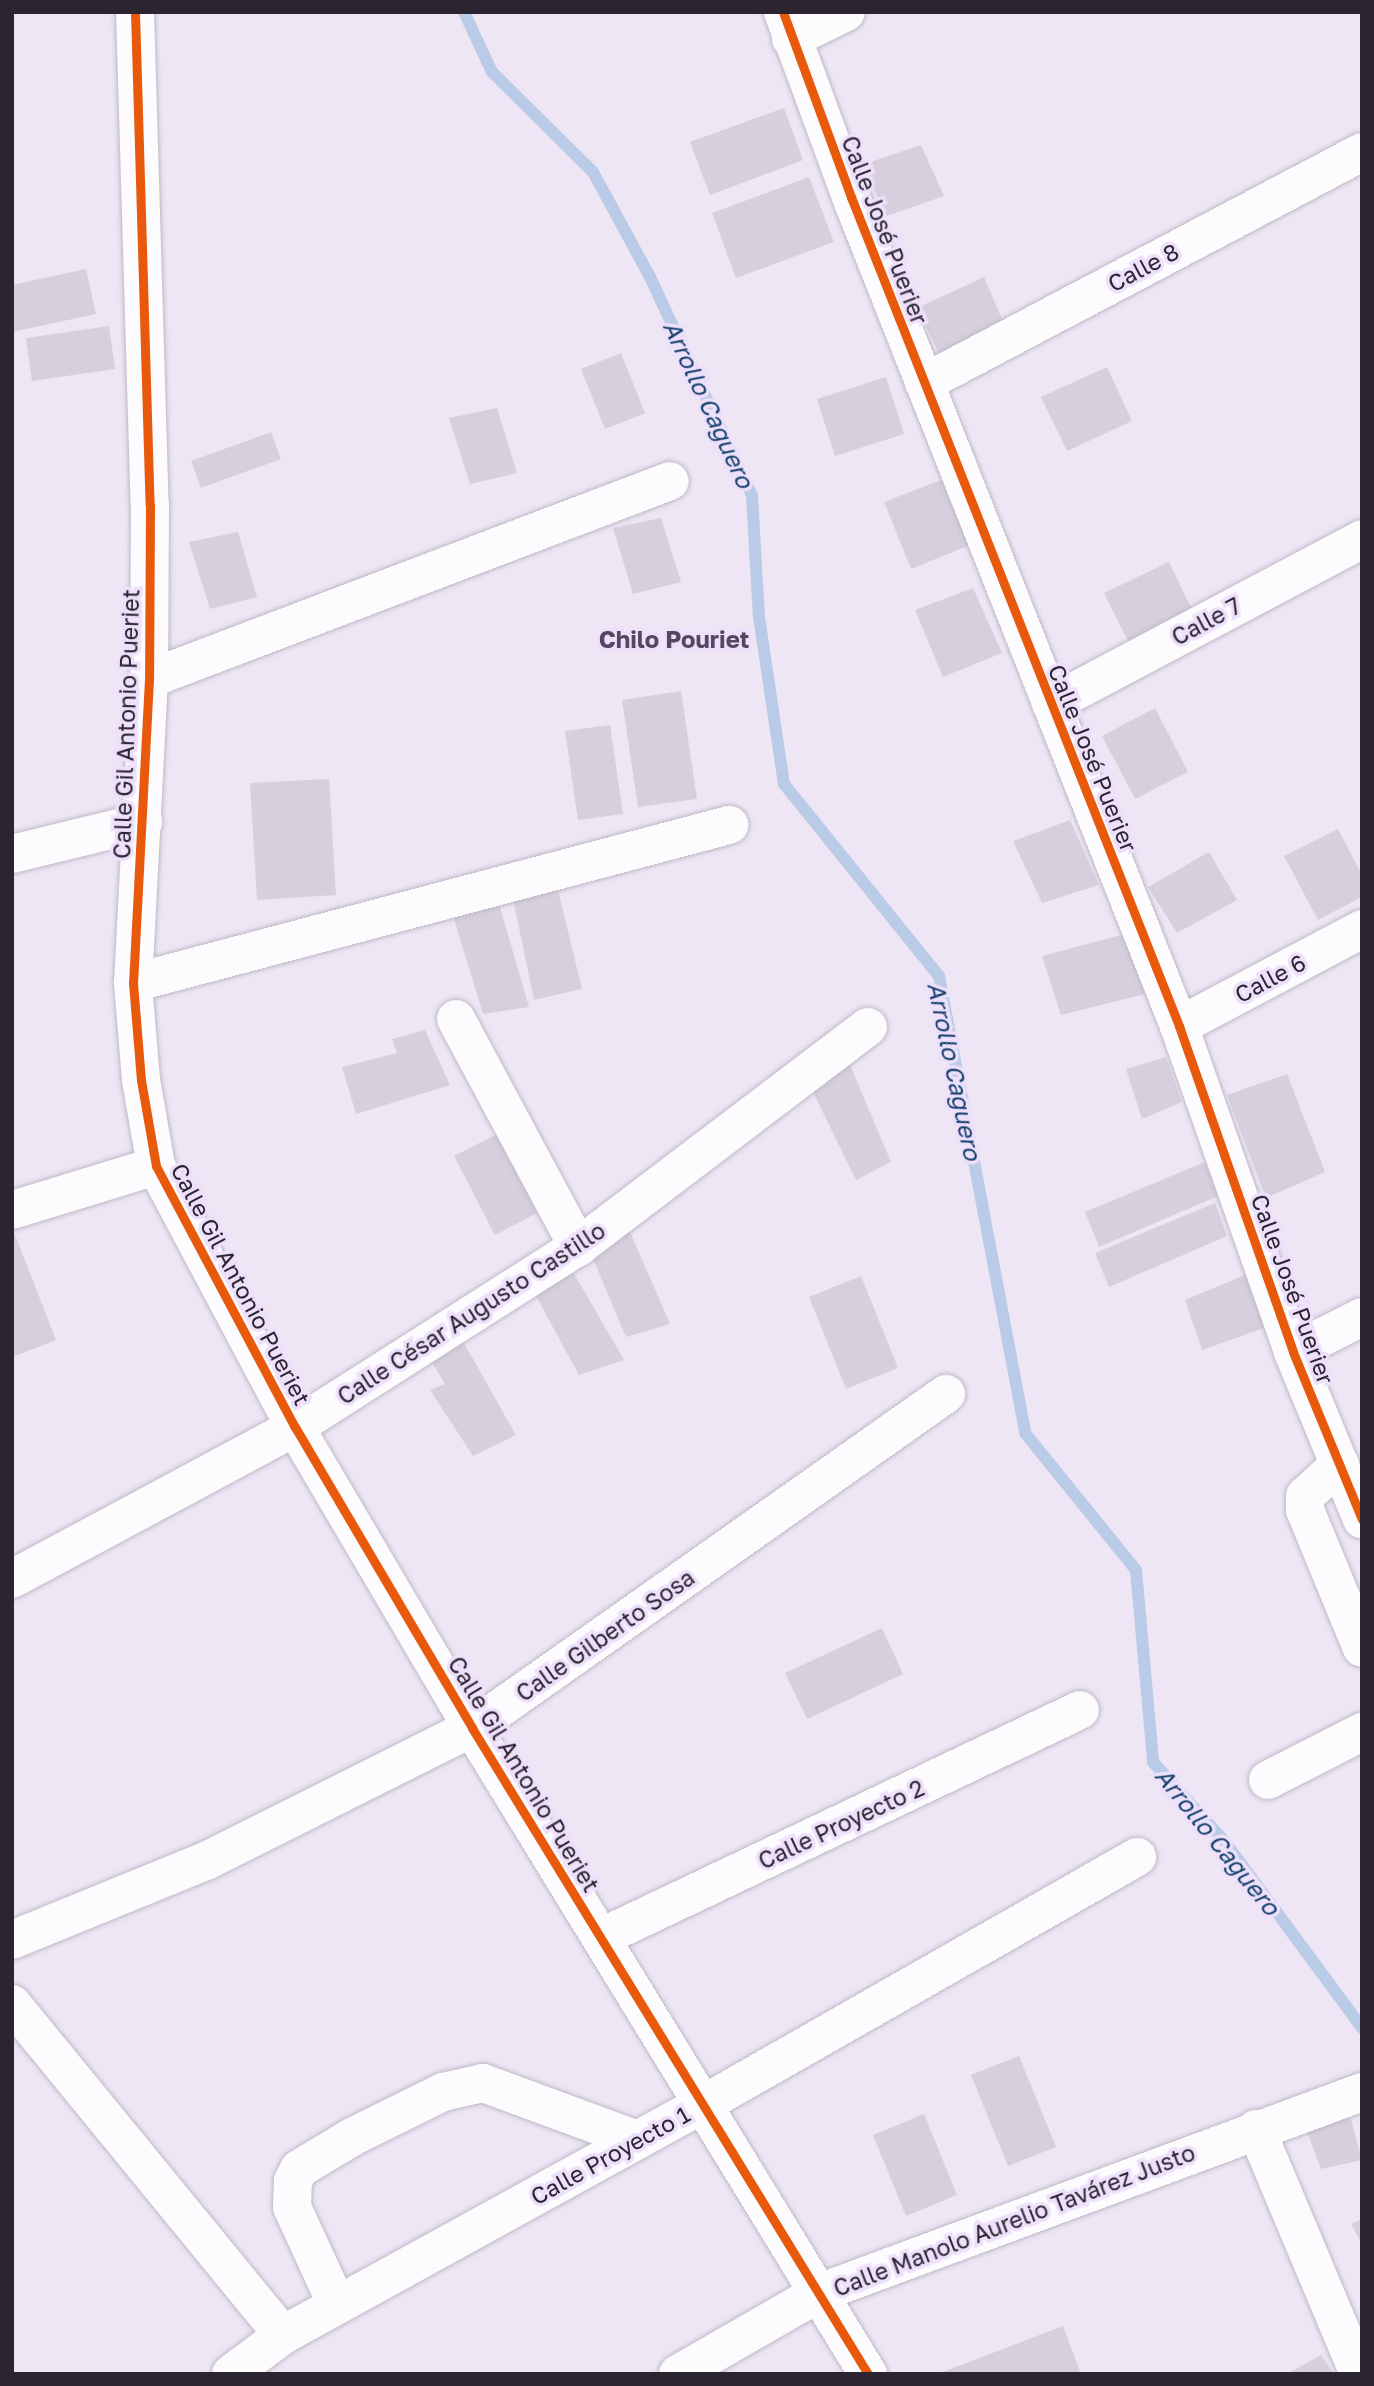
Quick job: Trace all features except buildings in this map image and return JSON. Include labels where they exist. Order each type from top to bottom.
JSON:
[{"type":"street","name":"Calle Gil Antonio Pueriet","points":[[135,12],[150,505],[149,679],[133,983],[141,1080],[156,1166],[295,1427],[472,1728],[869,2374]]},
{"type":"street","points":[[787,25],[846,12]]},
{"type":"street","name":"Calle José Puerier","points":[[787,25],[924,383],[1179,1027],[1293,1352],[1362,1519]]},
{"type":"street","name":"Calle 8","points":[[924,383],[1362,152]]},
{"type":"street","points":[[149,679],[670,481]]},
{"type":"street","name":"Calle 7","points":[[1051,704],[1362,539]]},
{"type":"street","points":[[12,854],[143,822]]},
{"type":"street","points":[[133,983],[729,825]]},
{"type":"street","name":"Calle 6","points":[[1179,1027],[1362,929]]},
{"type":"street","points":[[456,1020],[578,1247]]},
{"type":"street","name":"Calle César Augusto Castillo","points":[[12,1579],[295,1427],[578,1247],[868,1027]]},
{"type":"street","points":[[12,1210],[156,1166]]},
{"type":"street","points":[[1293,1352],[1362,1317]]},
{"type":"street","name":"Calle Gilberto Sosa","points":[[12,1940],[206,1861],[472,1728],[946,1394]]},
{"type":"street","points":[[1340,1464],[1305,1496],[1305,1510],[1362,1648]]},
{"type":"street","name":"Calle Proyecto 2","points":[[602,1937],[1080,1710]]},
{"type":"street","points":[[1268,1780],[1362,1732]]},
{"type":"street","name":"Calle Proyecto 1","points":[[231,2374],[283,2334],[702,2105],[1137,1857]]},
{"type":"street","points":[[12,2004],[283,2334]]},
{"type":"street","points":[[337,2305],[292,2207],[293,2181],[299,2169],[352,2137],[443,2092],[483,2083],[638,2140]]},
{"type":"street","name":"Calle Manolo Aurelio Tavárez Justo","points":[[678,2374],[819,2293],[1362,2092]]},
{"type":"street","points":[[1256,2129],[1359,2374]]},
{"type":"waterway","name":"Arrollo Caguero","points":[[464,12],[492,72],[593,172],[650,277],[752,496],[759,617],[784,784],[939,976],[1025,1433],[1136,1570],[1153,1762],[1225,1842],[1362,2028]]},
{"type":"cycle path","points":[[135,12],[150,505],[149,679],[133,983],[141,1080],[156,1166],[295,1427],[472,1728],[868,2374]]},
{"type":"cycle path","points":[[783,12],[851,197],[1179,1026],[1293,1352],[1362,1519]]},
{"type":"district","name":"Chilo Pouriet","points":[[674,639]]}]
